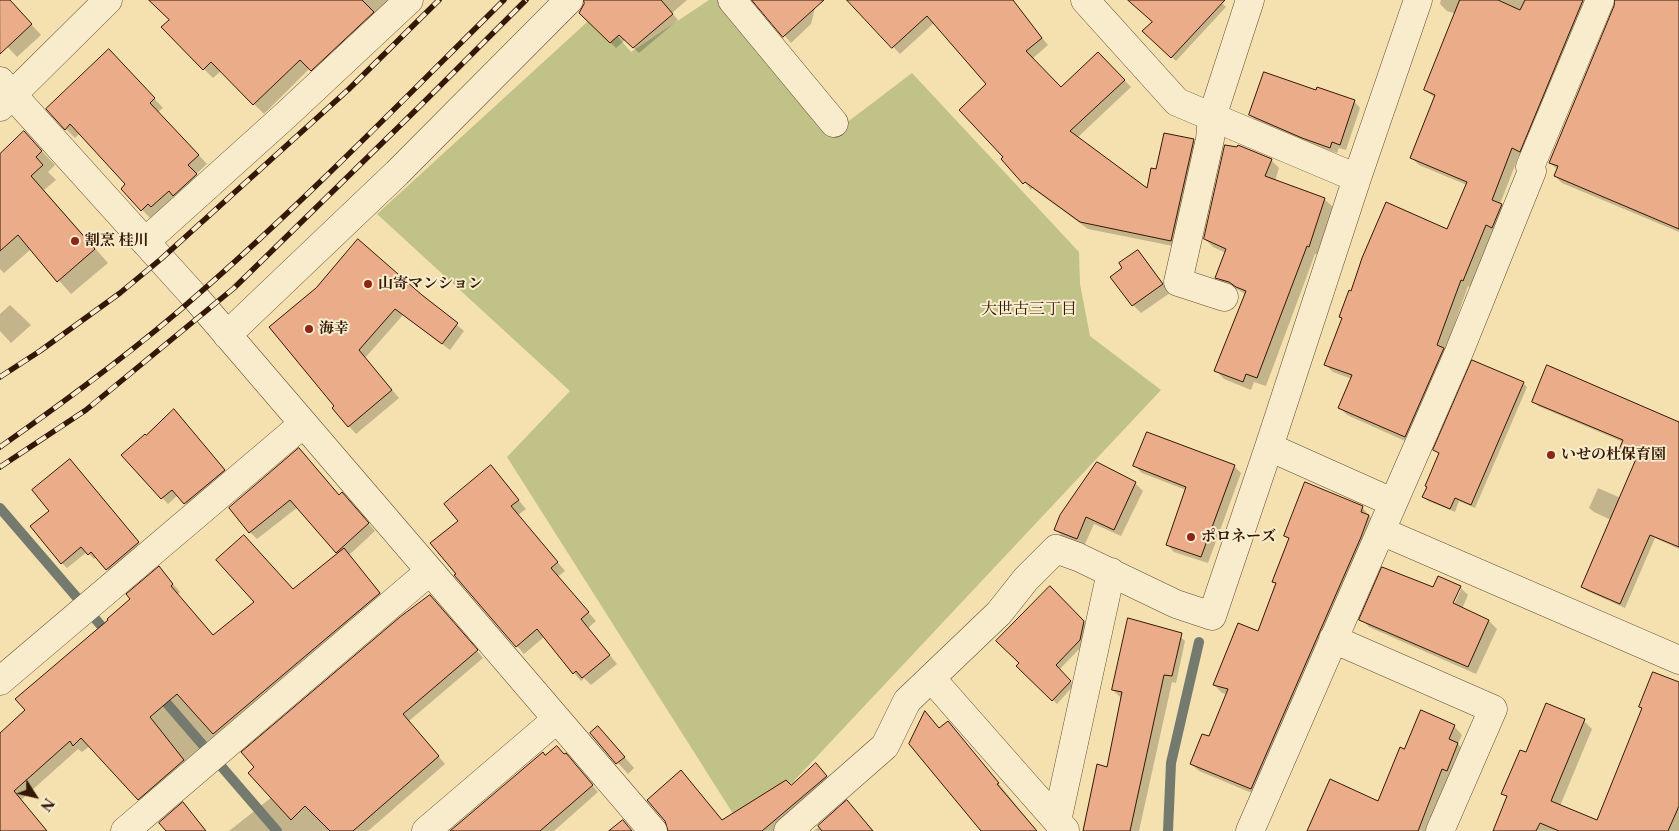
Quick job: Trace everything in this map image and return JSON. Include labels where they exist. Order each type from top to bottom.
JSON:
[{"type":"street","points":[[108,0],[4,94],[145,242],[227,335],[653,831]]},
{"type":"street","points":[[145,242],[409,0]]},
{"type":"street","points":[[227,335],[397,173],[569,0]]},
{"type":"street","points":[[732,0],[834,123]]},
{"type":"street","points":[[1086,0],[1177,102],[1357,178]]},
{"type":"street","points":[[1224,298],[1178,282],[1210,140],[1212,117],[1250,0]]},
{"type":"street","points":[[788,831],[885,746],[907,701],[999,613],[1026,579],[1056,549],[1078,556],[1176,604],[1212,616],[1418,0]]},
{"type":"street","points":[[1250,831],[1458,352],[1532,171],[1530,167],[1600,0]]},
{"type":"street","points":[[0,681],[303,424]]},
{"type":"street","points":[[1269,447],[1392,502]]},
{"type":"street","points":[[1381,531],[1679,660]]},
{"type":"street","points":[[125,831],[430,571]]},
{"type":"street","points":[[1061,826],[1111,572]]},
{"type":"street","points":[[1333,639],[1493,709],[1440,831]]},
{"type":"street","points":[[931,678],[1061,826]]},
{"type":"street","points":[[426,831],[557,719]]},
{"type":"green space","points":[[709,0],[722,0],[833,133],[912,73],[1079,252],[1080,284],[1090,336],[1161,390],[747,831],[744,831],[507,457],[570,391],[377,214],[597,13],[631,52]]},
{"type":"building","points":[[0,0],[10,0],[32,24],[0,54]]},
{"type":"building","points":[[149,0],[362,0],[374,12],[311,71],[300,60],[253,105],[211,62],[203,70],[161,27],[169,20]]},
{"type":"building","points":[[584,0],[661,0],[673,14],[633,48],[619,35],[610,43],[579,13]]},
{"type":"building","points":[[752,0],[824,0],[783,37]]},
{"type":"building","points":[[847,0],[1013,0],[1042,38],[1026,51],[1061,87],[1098,52],[1125,80],[1070,131],[1147,188],[1151,168],[1156,169],[1164,133],[1194,139],[1171,241],[1080,222],[1025,182],[1023,184],[1001,159],[1003,157],[959,110],[986,84],[927,16],[892,48]]},
{"type":"building","points":[[1128,0],[1225,0],[1171,58],[1142,31],[1152,22]]},
{"type":"building","points":[[1460,0],[1498,0],[1520,10],[1525,0],[1583,0],[1520,152],[1512,148],[1492,200],[1502,204],[1492,228],[1486,225],[1463,281],[1461,280],[1437,345],[1444,348],[1405,437],[1338,408],[1352,375],[1324,365],[1342,318],[1339,317],[1349,290],[1351,291],[1362,258],[1386,202],[1447,229],[1467,182],[1410,158],[1435,95],[1424,90]]},
{"type":"building","points":[[1615,0],[1679,0],[1679,229],[1554,176],[1558,166],[1549,163]]},
{"type":"building","points":[[109,49],[155,98],[150,103],[199,155],[188,165],[197,174],[173,196],[169,191],[151,207],[148,204],[141,211],[121,189],[125,184],[70,124],[65,130],[46,109]]},
{"type":"building","points":[[1264,72],[1316,90],[1317,87],[1355,100],[1340,145],[1332,142],[1330,148],[1249,115]]},
{"type":"building","points":[[24,131],[42,151],[36,157],[43,165],[31,176],[95,249],[57,282],[18,235],[0,251],[0,154]]},
{"type":"building","points":[[1225,145],[1237,147],[1238,145],[1272,159],[1265,176],[1325,198],[1309,247],[1307,246],[1257,378],[1246,374],[1243,382],[1214,371],[1246,291],[1229,282],[1215,278],[1226,249],[1204,239]]},
{"type":"building","points":[[358,239],[422,295],[458,323],[442,344],[395,309],[359,350],[392,390],[348,427],[332,408],[334,406],[269,327],[316,288]]},
{"type":"building","points":[[1138,250],[1163,284],[1132,306],[1110,277],[1122,268],[1119,263]]},
{"type":"building","points":[[1472,360],[1524,382],[1471,505],[1455,498],[1450,509],[1422,497],[1439,453],[1433,450]]},
{"type":"building","points":[[1547,365],[1679,422],[1679,547],[1650,535],[1620,604],[1581,587],[1636,459],[1618,452],[1623,440],[1532,402]]},
{"type":"building","points":[[174,409],[225,470],[184,504],[172,490],[161,499],[121,455]]},
{"type":"building","points":[[1147,432],[1235,465],[1201,557],[1166,545],[1186,487],[1133,466]]},
{"type":"building","points":[[299,448],[339,495],[342,492],[369,523],[336,553],[290,500],[249,533],[229,508]]},
{"type":"building","points":[[70,459],[139,542],[106,570],[91,552],[88,555],[81,547],[61,564],[30,526],[49,511],[32,490]]},
{"type":"building","points":[[1097,462],[1136,482],[1114,530],[1086,517],[1077,539],[1054,530],[1060,515]]},
{"type":"building","points":[[491,465],[519,500],[511,506],[558,562],[551,568],[589,612],[581,619],[610,655],[582,678],[576,671],[573,674],[537,629],[516,647],[454,575],[456,574],[430,543],[458,521],[444,504]]},
{"type":"building","points":[[1305,482],[1363,506],[1361,512],[1369,515],[1251,789],[1190,764],[1202,734],[1209,736],[1228,689],[1213,685],[1238,623],[1258,631],[1276,583],[1272,582],[1289,538],[1284,536]]},
{"type":"building","points":[[244,535],[293,589],[344,548],[380,593],[213,734],[177,694],[150,717],[184,760],[138,800],[81,738],[73,746],[70,741],[14,791],[47,831],[0,831],[0,733],[25,710],[15,699],[108,620],[130,599],[126,594],[159,566],[173,584],[171,586],[213,635],[254,602],[216,560]]},
{"type":"building","points":[[1382,567],[1433,587],[1438,576],[1461,586],[1453,603],[1489,620],[1468,667],[1359,620]]},
{"type":"building","points":[[1050,586],[1084,621],[1080,640],[1056,665],[1071,681],[1052,701],[1016,666],[1019,663],[996,641]]},
{"type":"building","points":[[430,595],[478,650],[403,714],[439,756],[353,831],[330,831],[305,806],[291,820],[248,773],[254,767],[241,752],[400,617]]},
{"type":"building","points":[[1128,618],[1182,633],[1172,676],[1164,675],[1130,831],[1083,831],[1097,764],[1107,767],[1122,692],[1112,690]]},
{"type":"building","points":[[1653,672],[1679,682],[1679,806],[1668,831],[1559,831],[1540,823],[1536,831],[1493,831],[1507,796],[1501,794],[1520,750],[1526,752],[1546,703],[1585,719],[1551,801],[1597,820],[1642,708],[1639,707]]},
{"type":"building","points":[[1421,710],[1455,725],[1449,739],[1458,743],[1447,771],[1442,769],[1418,831],[1307,831],[1330,779],[1378,801],[1400,747],[1404,749]]},
{"type":"building","points":[[925,711],[939,728],[948,721],[999,783],[997,784],[1037,831],[981,831],[909,744]]},
{"type":"building","points":[[598,726],[625,757],[616,764],[590,733]]},
{"type":"building","points":[[557,746],[564,754],[566,753],[593,785],[540,831],[450,831],[543,752],[545,755]]},
{"type":"building","points":[[816,763],[827,776],[762,831],[668,831],[665,821],[647,800],[681,770],[722,820],[786,780],[791,785]]},
{"type":"building","points":[[847,800],[873,831],[822,831],[818,826]]},
{"type":"building","points":[[183,802],[206,831],[166,831],[159,823]]},
{"type":"building","points":[[623,820],[632,831],[609,831]]},
{"type":"waterway","points":[[0,508],[110,636]]},
{"type":"waterway","points":[[1168,831],[1171,763],[1199,642]]},
{"type":"waterway","points":[[158,693],[277,831]]},
{"type":"railway","points":[[0,377],[40,351],[120,293],[161,259],[349,89],[439,0]]},
{"type":"railway","points":[[0,447],[100,375],[195,297],[314,188],[504,0]]},
{"type":"railway","points":[[0,467],[86,410],[234,288],[526,0]]},
{"type":"place","name":"割烹 桂川","points":[[75,241]]},
{"type":"place","name":"山寄マンション","points":[[368,284]]},
{"type":"place","name":"海幸","points":[[309,329]]},
{"type":"place","name":"いせの杜保育園","points":[[1551,455]]},
{"type":"place","name":"ポロネーズ","points":[[1191,537]]},
{"type":"district","name":"大世古三丁目","points":[[1029,309]]}]
